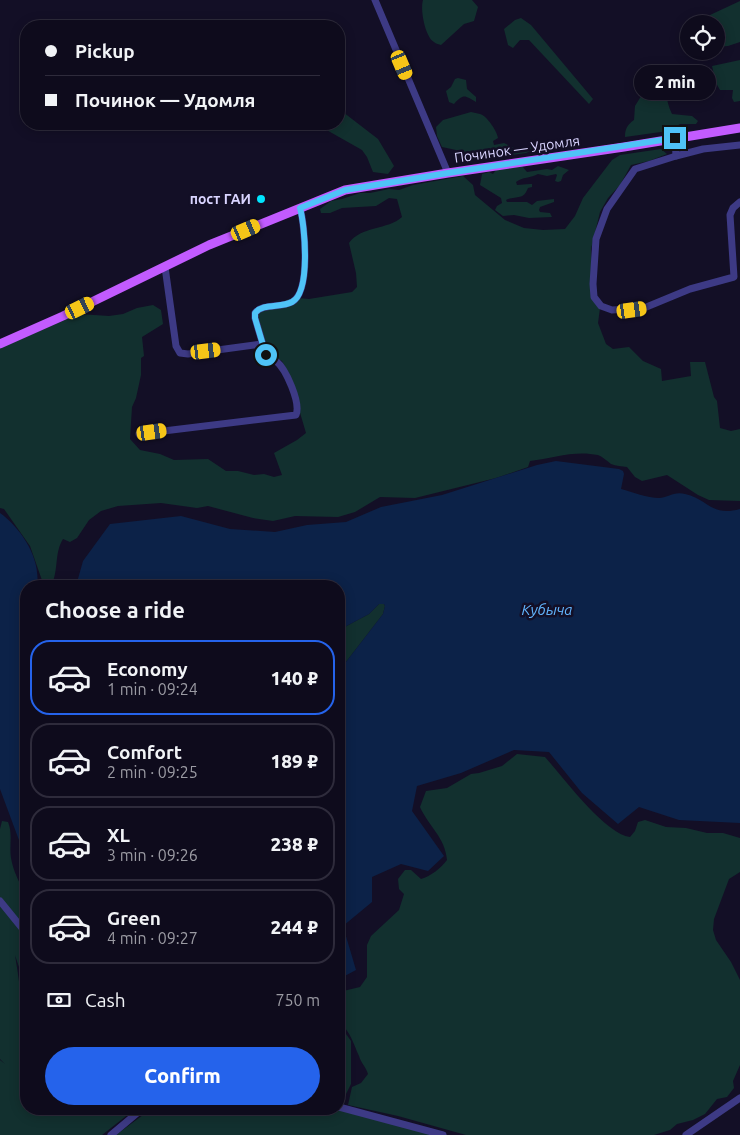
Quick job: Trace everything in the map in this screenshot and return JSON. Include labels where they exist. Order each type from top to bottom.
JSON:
[{"type":"main road","name":"Починок — Удомля","points":[[0,344],[63,316],[209,245],[345,190],[740,128]]},
{"type":"street","points":[[375,0],[448,173]]},
{"type":"street","points":[[675,138],[676,156]]},
{"type":"street","points":[[740,145],[703,149],[634,168],[607,208],[596,239],[594,297],[601,306],[619,310],[644,308],[690,289],[734,277],[730,215],[733,208],[740,202]]},
{"type":"street","points":[[140,434],[296,415],[298,410],[286,372],[276,360],[266,355],[255,313],[262,308],[290,303],[296,299],[301,291],[305,233],[300,208]]},
{"type":"street","points":[[165,267],[176,346],[180,353],[188,354],[262,344]]},
{"type":"street","points":[[0,901],[20,926]]},
{"type":"street","points":[[686,1135],[740,1098]]},
{"type":"street","points":[[345,1108],[443,1135]]},
{"type":"street","points":[[110,1135],[135,1115]]},
{"type":"green space","points":[[423,0],[472,0],[478,7],[474,21],[464,24],[441,45],[428,35],[423,16]]},
{"type":"green space","points":[[740,1],[740,42],[725,46],[725,15],[710,15]]},
{"type":"green space","points":[[521,18],[531,25],[593,99],[589,104],[529,40],[520,40],[513,48],[508,45],[504,29],[515,20]]},
{"type":"green space","points":[[740,60],[740,101],[734,102],[732,98],[733,90],[720,90],[716,83],[712,66]]},
{"type":"green space","points":[[699,67],[702,71],[684,75],[671,83],[667,95],[672,114],[692,116],[698,121],[696,124],[680,124],[668,131],[625,137],[627,127],[634,120],[635,106],[656,72],[667,70],[677,72]]},
{"type":"green space","points":[[455,79],[466,80],[467,89],[476,97],[476,102],[462,97],[454,104],[449,102],[446,91],[451,87]]},
{"type":"green space","points":[[471,112],[483,115],[491,124],[498,138],[493,141],[494,145],[504,143],[514,148],[531,147],[533,150],[526,153],[459,162],[456,150],[442,147],[437,136],[436,127],[443,120]]},
{"type":"green space","points":[[345,114],[378,139],[394,166],[388,174],[373,172],[362,150],[327,130],[345,130]]},
{"type":"green space","points":[[661,149],[667,154],[631,165],[620,185],[608,198],[600,212],[591,249],[592,269],[590,283],[600,308],[598,323],[606,344],[613,349],[629,347],[643,361],[661,369],[662,381],[691,376],[690,362],[705,362],[714,397],[717,401],[720,428],[731,431],[740,429],[740,501],[709,500],[667,475],[642,481],[635,477],[627,467],[611,464],[598,455],[581,453],[530,461],[528,467],[496,478],[415,498],[380,497],[355,512],[338,517],[295,516],[273,521],[253,518],[208,506],[197,508],[161,503],[118,506],[101,511],[89,520],[77,538],[70,542],[63,539],[58,550],[53,580],[42,580],[30,546],[4,509],[0,508],[0,348],[79,314],[109,316],[153,305],[161,310],[163,324],[142,337],[144,356],[141,358],[141,375],[132,407],[130,439],[140,450],[160,454],[174,460],[208,459],[226,471],[238,471],[254,475],[264,474],[274,477],[282,475],[274,453],[306,433],[288,372],[282,361],[265,352],[257,312],[289,299],[309,299],[352,292],[357,287],[356,273],[349,243],[360,234],[390,224],[402,217],[397,199],[389,198],[376,206],[342,208],[330,213],[321,213],[320,209],[331,201],[360,193],[389,189],[399,190],[413,185],[463,176],[473,185],[475,195],[505,220],[524,228],[543,230],[565,229],[575,216],[583,198],[612,160],[620,155]]},
{"type":"green space","points":[[522,166],[527,172],[552,170],[558,166],[569,170],[563,175],[561,181],[558,182],[555,181],[556,174],[547,176],[538,174],[518,180],[516,182],[517,185],[532,184],[532,187],[528,188],[522,196],[506,200],[507,202],[527,202],[532,205],[537,201],[554,199],[554,202],[540,207],[539,210],[540,212],[550,213],[552,217],[503,216],[495,210],[502,203],[501,198],[480,185],[482,174],[489,172],[493,174],[496,170]]},
{"type":"green space","points":[[383,603],[385,606],[383,614],[345,663],[345,627],[369,614],[379,604]]},
{"type":"green space","points":[[517,754],[545,757],[584,803],[609,826],[630,837],[635,831],[638,822],[645,820],[666,827],[686,828],[707,833],[723,833],[740,838],[740,872],[729,879],[714,919],[713,930],[716,940],[731,962],[740,980],[740,1065],[733,1081],[734,1088],[727,1097],[717,1099],[705,1114],[654,1135],[466,1135],[398,1116],[348,1105],[352,1087],[361,1083],[368,1074],[345,1029],[345,991],[360,987],[367,977],[367,945],[371,936],[399,910],[404,894],[399,889],[398,879],[405,870],[411,870],[421,879],[436,871],[447,860],[440,838],[420,807],[426,791],[447,788],[471,774],[502,766]]},
{"type":"green space","points":[[2,821],[8,822],[11,836],[12,863],[20,883],[20,970],[15,955],[20,989],[20,1115],[127,1115],[102,1135],[0,1135],[0,1060],[5,1064],[0,1059],[0,829]]},
{"type":"green space","points":[[345,1032],[351,1041],[351,1084],[345,1096]]},
{"type":"green space","points":[[345,1111],[439,1135],[116,1135],[143,1115],[345,1115]]},
{"type":"water","name":"Кубыча","points":[[556,461],[619,469],[624,474],[621,489],[654,498],[681,493],[693,496],[722,511],[740,509],[740,823],[679,820],[639,807],[618,824],[582,793],[549,752],[514,750],[461,773],[417,786],[412,811],[444,856],[428,871],[401,864],[372,877],[372,902],[345,924],[345,663],[383,614],[384,604],[379,604],[369,614],[345,627],[345,580],[78,580],[83,561],[110,524],[181,516],[230,529],[275,532],[307,525],[346,522],[381,507],[442,495],[537,465]]},
{"type":"water","points":[[0,513],[16,527],[28,545],[36,565],[37,576],[37,580],[20,580],[20,843],[0,789]]},
{"type":"water","name":"Кубыча","points":[[345,933],[356,970],[345,976]]},
{"type":"place","name":"пост ГАИ","points":[[261,199]]},
{"type":"route","points":[[266,355],[255,313],[262,308],[290,303],[296,299],[301,291],[305,233],[300,208],[345,190],[675,138]]}]
